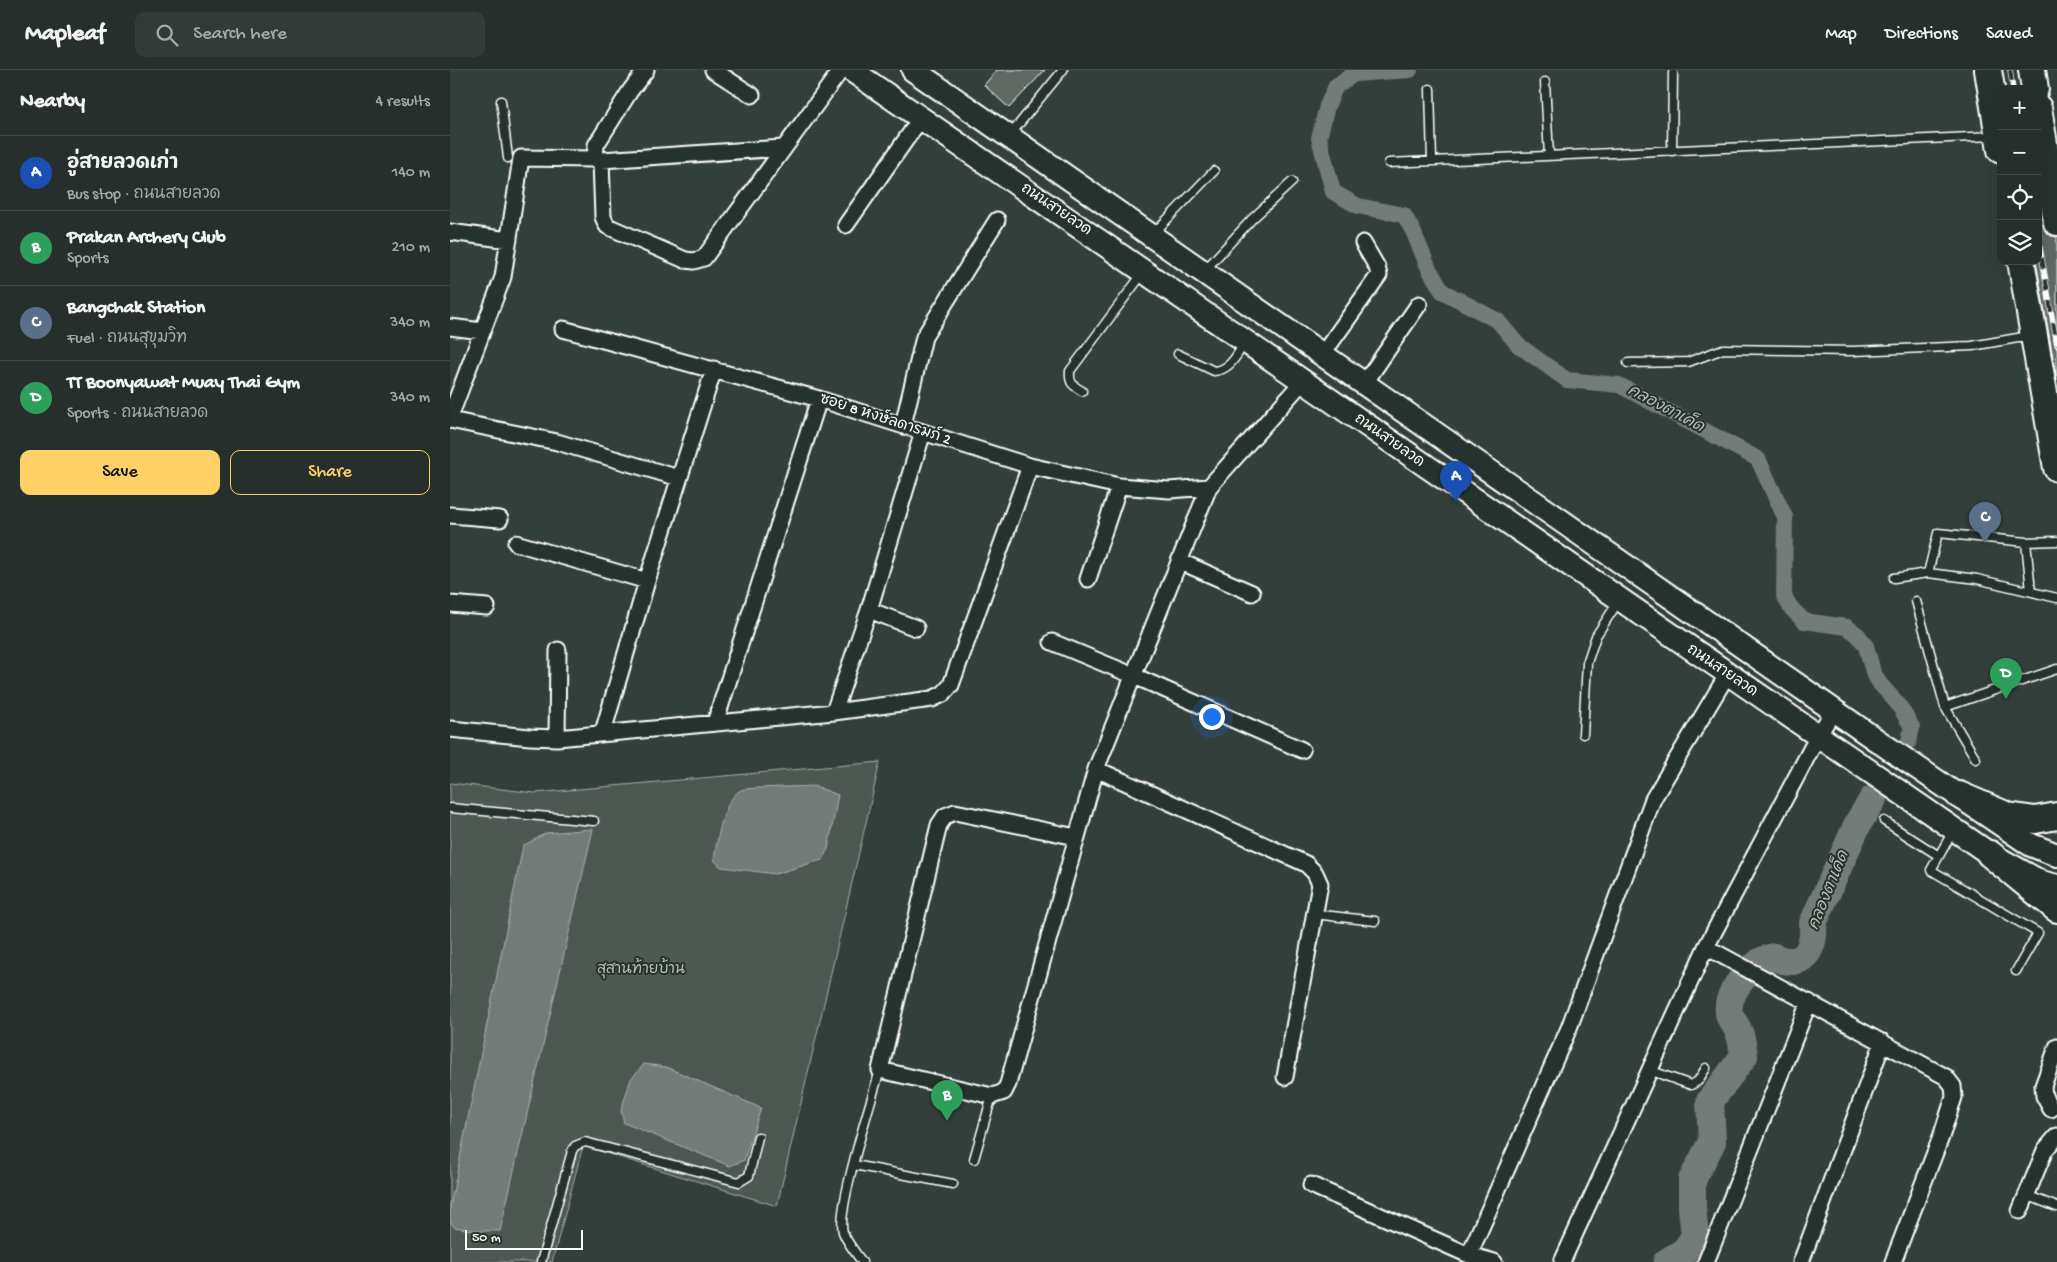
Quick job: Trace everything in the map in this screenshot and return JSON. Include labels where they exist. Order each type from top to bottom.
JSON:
[{"type":"highway","points":[[1988,70],[1998,130]]},
{"type":"highway","points":[[2032,70],[2034,85]]},
{"type":"highway","points":[[2042,130],[2057,222]]},
{"type":"highway","points":[[2022,265],[2057,468]]},
{"type":"highway","points":[[1958,795],[2008,816],[2035,820],[2057,816]]},
{"type":"highway","points":[[1990,854],[2057,909]]},
{"type":"main road","name":"ถนนสายลวด","points":[[851,70],[1990,854],[2042,882],[2057,886]]},
{"type":"main road","name":"ถนนสายลวด","points":[[920,72],[1099,201],[1834,710],[2031,845],[2057,855]]},
{"type":"main road","points":[[1080,226],[1099,201]]},
{"type":"street","points":[[646,70],[630,91],[596,145],[603,217],[607,226],[685,260],[694,261],[704,258],[712,249],[841,70]]},
{"type":"street","points":[[712,70],[752,95]]},
{"type":"street","points":[[846,225],[921,118]]},
{"type":"street","points":[[679,478],[557,442],[450,418],[503,277],[521,158],[598,159],[783,148]]},
{"type":"street","points":[[903,425],[924,337],[996,220]]},
{"type":"street","points":[[450,232],[509,240]]},
{"type":"street","points":[[1322,356],[1379,275],[1377,267],[1363,243]]},
{"type":"street","points":[[1364,384],[1419,304]]},
{"type":"street","points":[[450,327],[482,331]]},
{"type":"street","name":"ซอย 8 หงษ์ลดารมภ์ 2","points":[[563,329],[819,399],[1030,466],[1119,486],[1169,490],[1209,487]]},
{"type":"street","points":[[603,732],[647,581],[714,369]]},
{"type":"street","points":[[1076,837],[955,812],[945,816],[939,825],[880,1070],[992,1096],[1004,1092],[1008,1084],[1096,769],[1132,675],[1209,487],[1303,381]]},
{"type":"street","points":[[715,723],[819,399]]},
{"type":"street","points":[[834,712],[869,610],[923,432]]},
{"type":"street","points":[[450,729],[557,738],[603,732],[834,712],[932,699],[943,694],[950,685],[1030,466]]},
{"type":"street","points":[[1088,579],[1119,486]]},
{"type":"street","points":[[450,515],[500,519]]},
{"type":"street","points":[[516,543],[647,581]]},
{"type":"street","points":[[1179,561],[1252,594]]},
{"type":"street","points":[[450,604],[487,607]]},
{"type":"street","points":[[869,610],[916,628]]},
{"type":"street","points":[[1052,642],[1302,750]]},
{"type":"street","points":[[557,738],[558,650]]},
{"type":"street","points":[[1469,1255],[1569,1028],[1652,799],[1727,674]]},
{"type":"street","points":[[1562,1262],[1706,947],[1818,736],[1834,710]]},
{"type":"street","points":[[1096,769],[1306,864],[1315,873],[1320,884],[1284,1077]]},
{"type":"street","points":[[1706,947],[1946,1077],[1953,1086],[1954,1097],[1941,1138],[1893,1262]]},
{"type":"street","points":[[1706,1262],[1809,1002]]},
{"type":"street","points":[[1801,1262],[1882,1042]]},
{"type":"street","points":[[2051,1109],[2044,1096],[2043,1086],[2057,1047]]},
{"type":"street","points":[[2020,1211],[2046,1150],[2057,1136]]},
{"type":"street","points":[[1311,1185],[1469,1255],[1494,1262]]},
{"type":"lane","points":[[1009,137],[1063,70]]},
{"type":"lane","points":[[1672,73],[1672,151]]},
{"type":"lane","points":[[1545,82],[1549,156]]},
{"type":"lane","points":[[1430,88],[1432,161]]},
{"type":"lane","points":[[501,101],[508,158]]},
{"type":"lane","points":[[1389,163],[1672,151],[1997,143]]},
{"type":"lane","points":[[1151,237],[1214,171]]},
{"type":"lane","points":[[1203,273],[1252,219],[1292,182]]},
{"type":"lane","points":[[1082,391],[1072,384],[1069,379],[1070,371],[1144,271]]},
{"type":"lane","points":[[1628,363],[1688,362],[1723,349],[1854,351],[1972,346],[2034,335]]},
{"type":"lane","points":[[1178,354],[1214,372],[1221,371],[1228,366],[1246,341]]},
{"type":"lane","points":[[1928,573],[1938,533],[2026,542],[2057,541]]},
{"type":"lane","points":[[2026,542],[2031,591]]},
{"type":"lane","points":[[1894,578],[1928,573],[1977,579],[2057,598]]},
{"type":"lane","points":[[1583,734],[1587,663],[1596,636],[1619,600]]},
{"type":"lane","points":[[1916,601],[1945,708],[1976,759]]},
{"type":"lane","points":[[1945,708],[2057,669]]},
{"type":"lane","points":[[450,808],[594,821]]},
{"type":"lane","points":[[1884,821],[1939,856]]},
{"type":"lane","points":[[1954,829],[1931,870],[2038,933],[2016,971]]},
{"type":"lane","points":[[1314,914],[1376,921]]},
{"type":"lane","points":[[1649,1070],[1690,1085],[1698,1081],[1706,1068]]},
{"type":"lane","points":[[862,1262],[843,1232],[842,1218],[854,1165],[880,1070]]},
{"type":"lane","points":[[974,1159],[992,1096]]},
{"type":"lane","points":[[541,1262],[572,1151],[580,1143],[591,1143],[739,1182],[749,1176],[758,1137]]},
{"type":"lane","points":[[854,1165],[953,1184]]},
{"type":"lane","points":[[2026,1195],[2057,1207]]},
{"type":"green space","name":"สุสานท้ายบ้าน","points":[[880,762],[777,1206],[583,1146],[552,1262],[450,1262],[450,783],[535,793]]},
{"type":"shaded area","points":[[814,786],[838,795],[828,849],[822,860],[775,874],[721,867],[714,860],[725,811],[735,795],[741,790]]},
{"type":"shaded area","points":[[593,829],[500,1231],[478,1231],[454,1227],[450,1221],[450,1207],[523,846],[546,833]]},
{"type":"shaded area","points":[[644,1064],[666,1067],[761,1108],[744,1160],[730,1166],[624,1123],[621,1110],[631,1079]]},
{"type":"building","points":[[997,70],[1045,70],[1009,108],[984,85]]},
{"type":"building","points":[[2042,218],[2045,231],[2051,236],[2057,237],[2057,380],[2037,265],[2042,265]]},
{"type":"waterway","name":"คลองตาเค็ด","points":[[1410,70],[1354,74],[1336,86],[1327,106],[1319,138],[1333,192],[1358,206],[1404,215],[1429,269],[1442,291],[1498,321],[1518,345],[1567,380],[1619,385],[1758,459],[1785,517],[1784,596],[1791,608],[1804,621],[1847,627],[1858,635],[1866,646],[1873,672],[1880,684],[1898,704],[1912,727],[1909,741]]},
{"type":"waterway","name":"คลองตาเค็ด","points":[[1667,1262],[1685,1251],[1695,1236],[1692,1180],[1712,1142],[1710,1101],[1744,1056],[1739,1033],[1730,1017],[1729,1009],[1732,994],[1748,972],[1763,960],[1774,957],[1793,961],[1805,955],[1812,942],[1813,923],[1858,823],[1873,799]]},
{"type":"railway","points":[[2010,70],[2012,85]]},
{"type":"railway","points":[[2042,259],[2057,345]]},
{"type":"place","name":"อู่สายลวดเก่า","points":[[1456,502]]},
{"type":"place","name":"Bangchak Station","points":[[1985,543]]},
{"type":"place","name":"TT Boonyawat Muay Thai Gym","points":[[2006,699]]},
{"type":"place","name":"Prakan Archery Club","points":[[947,1121]]}]
